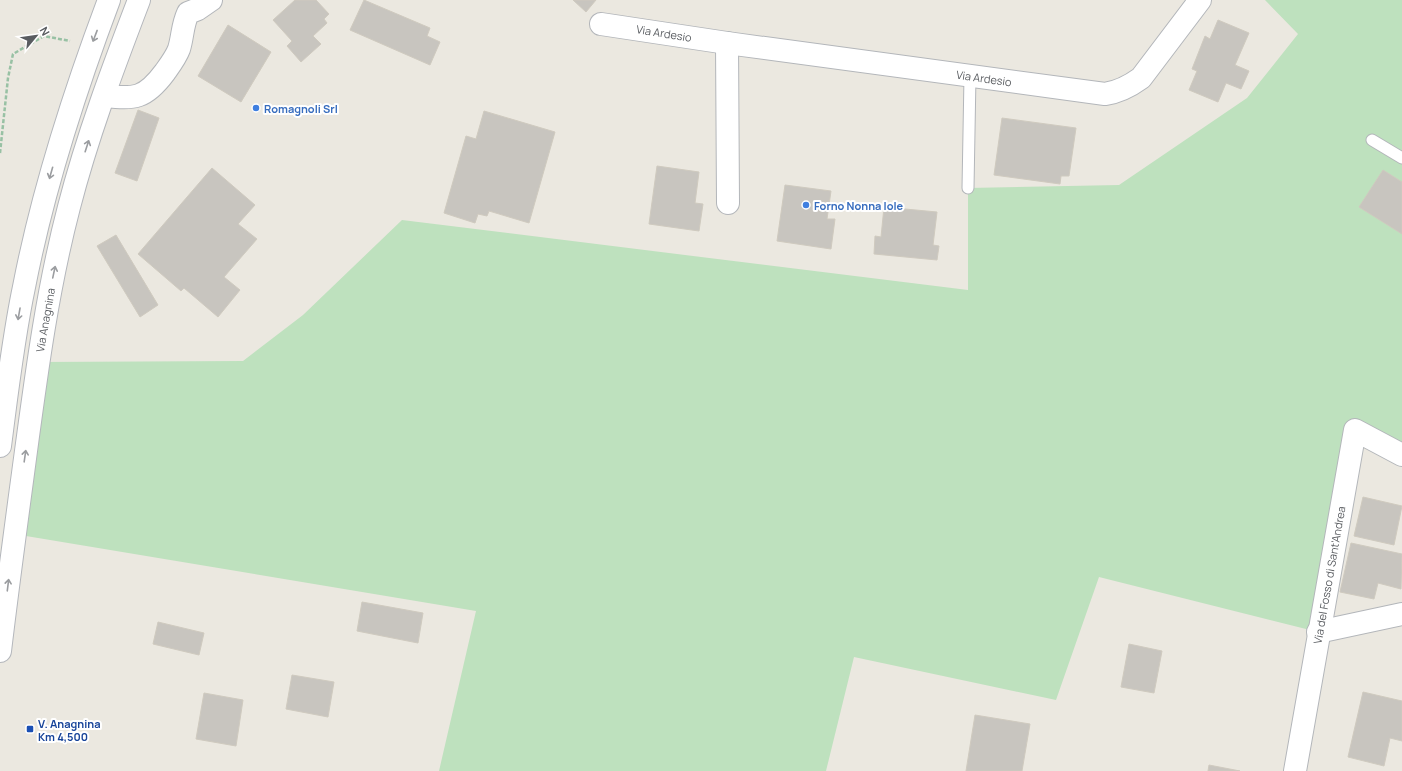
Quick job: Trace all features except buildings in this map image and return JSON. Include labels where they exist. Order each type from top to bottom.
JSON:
[{"type":"street","points":[[0,446],[11,360],[35,234],[67,119],[109,0]]},
{"type":"street","name":"Via Anagnina","points":[[0,651],[14,534],[38,362],[49,298],[78,173],[139,0]]},
{"type":"street","points":[[104,96],[126,98],[134,97],[141,95],[154,85],[171,63],[178,51],[184,22],[188,13],[198,10],[210,0]]},
{"type":"street","name":"Via Ardesio","points":[[602,24],[727,43],[1100,94],[1110,94],[1135,83],[1146,73],[1200,0]]},
{"type":"street","points":[[727,43],[728,203]]},
{"type":"street","name":"Via del Fosso di Sant'Andrea","points":[[1295,771],[1318,632],[1355,430],[1402,455]]},
{"type":"street","points":[[1318,632],[1402,614]]},
{"type":"lane","points":[[968,188],[970,76]]},
{"type":"lane","points":[[1372,140],[1402,158]]},
{"type":"path","points":[[0,153],[8,78],[13,54],[44,36],[92,46]]},
{"type":"green space","points":[[1265,0],[1402,0],[1402,455],[1355,431],[1318,632],[1099,577],[1056,700],[854,657],[826,771],[439,771],[476,611],[14,534],[38,362],[243,361],[303,315],[402,220],[968,290],[968,188],[1119,185],[1247,98],[1298,34]]},
{"type":"place","name":"Romagnoli Srl","points":[[256,108]]},
{"type":"place","name":"Forno Nonna Iole","points":[[806,205]]},
{"type":"place","name":"V. Anagnina Km 4,500","points":[[30,729]]}]
